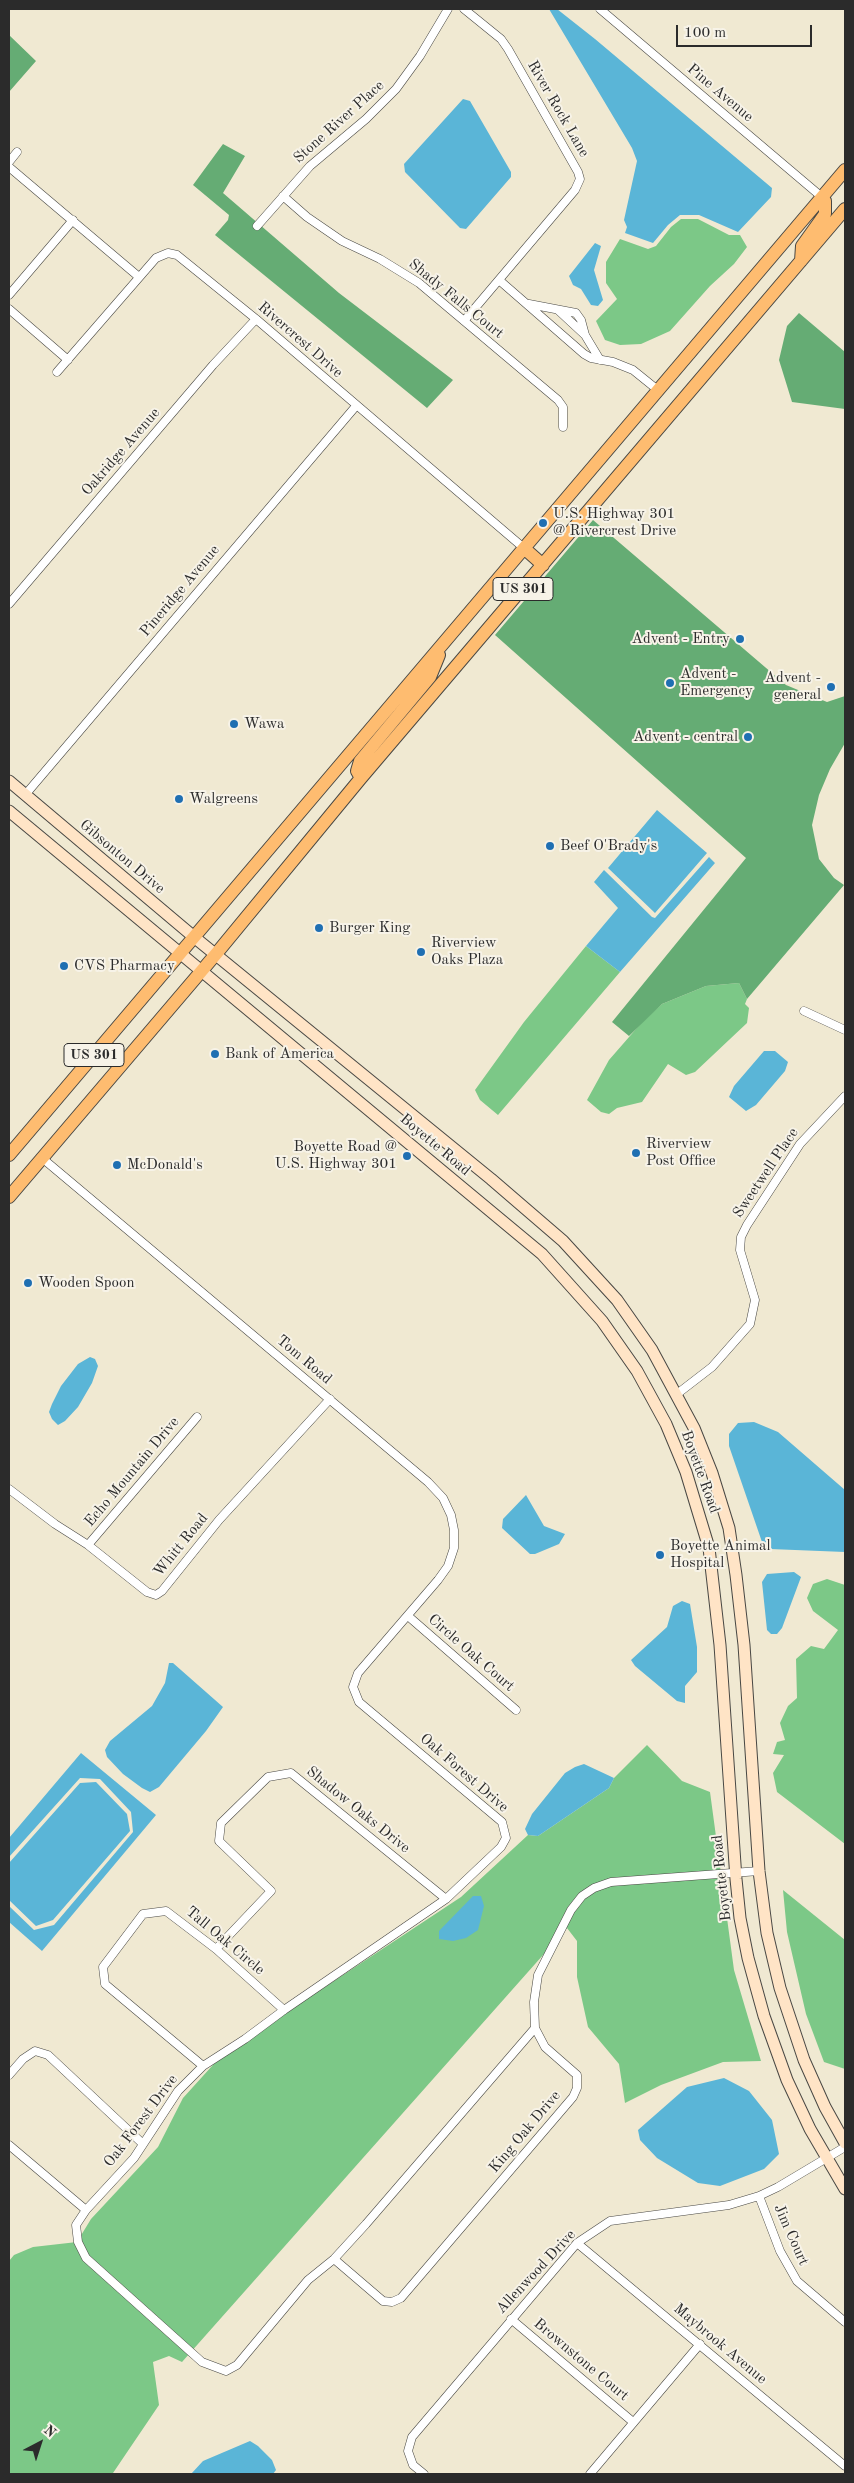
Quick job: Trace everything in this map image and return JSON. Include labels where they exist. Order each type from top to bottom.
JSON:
[{"type":"main road","name":"US 301","points":[[9,1155],[845,170]]},
{"type":"main road","points":[[801,261],[802,246],[825,214],[826,207],[823,198]]},
{"type":"main road","name":"US 301","points":[[9,1197],[216,954],[361,778],[845,209]]},
{"type":"main road","points":[[525,549],[543,565]]},
{"type":"main road","points":[[361,778],[357,771],[360,761],[430,677],[442,646]]},
{"type":"main road","name":"Gibsonton Drive","points":[[9,781],[216,954]]},
{"type":"main road","points":[[9,811],[180,954]]},
{"type":"main road","name":"Boyette Road","points":[[180,954],[542,1254],[602,1321],[637,1371],[666,1424],[694,1493],[709,1548],[720,1645],[740,1918],[764,2016],[787,2080],[826,2158],[845,2189]]},
{"type":"main road","name":"Boyette Road","points":[[216,954],[483,1172],[563,1241],[602,1281],[627,1313],[652,1350],[677,1394],[712,1473],[728,1528],[733,1556],[744,1645],[759,1870],[767,1934],[791,2024],[825,2106],[845,2145]]},
{"type":"street","name":"Stone River Place","points":[[257,226],[310,166],[366,119],[396,89],[424,50],[448,9]]},
{"type":"street","name":"River Rock Lane","points":[[464,9],[501,39],[508,49],[580,178],[575,190],[464,321]]},
{"type":"street","name":"Pine Avenue","points":[[602,9],[823,198]]},
{"type":"street","points":[[9,162],[17,152]]},
{"type":"street","points":[[9,167],[140,277]]},
{"type":"street","name":"Shady Falls Court","points":[[283,196],[334,236],[380,258],[419,283],[558,400],[563,407],[563,427]]},
{"type":"street","points":[[9,295],[73,220]]},
{"type":"street","name":"Rivercrest Drive","points":[[57,372],[159,255],[168,253],[177,255],[256,319],[525,549]]},
{"type":"street","points":[[499,280],[529,304],[555,330],[584,354],[591,358],[633,370],[659,391]]},
{"type":"street","points":[[529,304],[561,312],[570,310],[579,316],[585,334],[600,360]]},
{"type":"street","points":[[9,309],[68,360]]},
{"type":"street","points":[[555,330],[561,312]]},
{"type":"street","name":"Oakridge Avenue","points":[[9,604],[213,365],[256,319]]},
{"type":"street","name":"Pineridge Avenue","points":[[25,794],[356,406]]},
{"type":"street","points":[[804,1011],[845,1030]]},
{"type":"street","name":"Sweetwell Place","points":[[677,1394],[712,1367],[750,1324],[755,1300],[740,1250],[746,1225],[800,1144],[845,1096]]},
{"type":"street","name":"Tom Road","points":[[42,1158],[432,1485],[446,1503],[451,1516],[454,1542],[450,1561],[438,1580],[408,1616]]},
{"type":"street","name":"Whitt Road","points":[[9,1489],[55,1524],[88,1545],[147,1592],[156,1595],[160,1593],[219,1520],[330,1399]]},
{"type":"street","name":"Echo Mountain Drive","points":[[88,1545],[196,1418]]},
{"type":"street","name":"Circle Oak Court","points":[[408,1616],[516,1710]]},
{"type":"street","name":"Oak Forest Drive","points":[[408,1616],[358,1673],[353,1687],[359,1702],[502,1822],[506,1838],[501,1846],[446,1899],[284,2010],[245,2039],[203,2066],[178,2091],[134,2158],[86,2210],[76,2225],[78,2242],[86,2258],[202,2362],[226,2371],[237,2364],[308,2280],[334,2259],[535,2028]]},
{"type":"street","name":"Shadow Oaks Drive","points":[[216,1949],[271,1891],[219,1841],[221,1823],[268,1777],[290,1773],[446,1899]]},
{"type":"street","name":"King Oak Drive","points":[[334,2259],[383,2301],[392,2302],[401,2298],[573,2097],[578,2088],[577,2075],[545,2047],[535,2028],[534,2002],[538,1975],[570,1910],[582,1896],[594,1888],[611,1882],[654,1877],[759,1870]]},
{"type":"street","name":"Tall Oak Circle","points":[[203,2066],[105,1984],[102,1967],[143,1914],[166,1911],[216,1949],[284,2010]]},
{"type":"street","points":[[9,2075],[23,2059],[35,2051],[48,2055],[143,2144]]},
{"type":"street","points":[[9,2145],[86,2210]]},
{"type":"street","name":"Allenwood Drive","points":[[424,2474],[413,2465],[408,2451],[412,2437],[578,2243],[610,2221],[729,2205],[759,2196],[778,2187],[845,2145]]},
{"type":"street","name":"Jim Court","points":[[759,2196],[780,2251],[797,2282],[845,2322]]},
{"type":"street","name":"Maybrook Avenue","points":[[578,2243],[845,2466]]},
{"type":"street","name":"Brownstone Court","points":[[511,2319],[633,2422]]},
{"type":"street","points":[[590,2474],[700,2344]]},
{"type":"green space","points":[[9,35],[36,61],[9,92]]},
{"type":"green space","points":[[223,144],[245,156],[223,193],[339,293],[453,380],[427,408],[215,235],[228,220],[229,215],[193,185]]},
{"type":"green space","points":[[681,219],[698,219],[729,235],[740,235],[747,247],[734,264],[710,286],[670,331],[641,344],[620,345],[605,340],[596,321],[617,299],[606,283],[606,262],[620,239],[648,249],[656,246],[671,227]]},
{"type":"green space","points":[[799,313],[845,352],[845,409],[792,402],[779,360],[787,326]]},
{"type":"green space","points":[[593,520],[786,685],[827,702],[845,696],[845,743],[830,769],[819,795],[812,825],[819,859],[834,878],[844,885],[747,999],[739,983],[706,986],[662,1004],[629,1036],[612,1022],[746,858],[495,635]]},
{"type":"green space","points":[[586,946],[620,972],[498,1115],[480,1100],[475,1090],[524,1022]]},
{"type":"green space","points":[[739,983],[747,999],[745,1004],[749,1008],[747,1023],[695,1072],[686,1075],[668,1064],[642,1102],[617,1108],[609,1114],[601,1112],[587,1100],[609,1060],[643,1021],[662,1004],[706,986]]},
{"type":"green space","points":[[827,1579],[845,1585],[845,1844],[777,1792],[773,1773],[784,1755],[773,1754],[777,1742],[785,1740],[780,1723],[788,1706],[797,1698],[796,1659],[811,1646],[824,1649],[838,1630],[813,1611],[807,1598],[813,1584]]},
{"type":"green space","points":[[647,1745],[682,1781],[710,1792],[734,1970],[761,2061],[723,2062],[661,2085],[625,2103],[619,2064],[588,2027],[577,1977],[577,1941],[567,1928],[182,2362],[169,2356],[153,2362],[159,2405],[114,2474],[9,2474],[9,2261],[14,2255],[33,2247],[77,2242],[91,2219],[158,2147],[183,2098],[222,2055],[461,1897],[528,1835],[538,1836],[609,1788],[614,1778]]},
{"type":"green space","points":[[783,1890],[845,1940],[845,2069],[824,2062],[806,2014],[787,1932]]},
{"type":"water","points":[[549,9],[557,9],[595,39],[772,188],[771,197],[738,232],[699,215],[680,215],[668,225],[653,243],[625,233],[627,227],[624,220],[637,161],[632,148]]},
{"type":"water","points":[[463,99],[470,101],[511,172],[511,177],[466,229],[460,228],[405,172],[404,164]]},
{"type":"water","points":[[595,243],[601,246],[594,270],[603,300],[598,306],[591,305],[581,289],[573,285],[569,276]]},
{"type":"water","points":[[657,810],[707,853],[655,913],[608,868]]},
{"type":"water","points":[[709,857],[715,863],[620,972],[586,946],[618,908],[594,882],[604,870],[655,918]]},
{"type":"water","points":[[764,1051],[775,1051],[788,1062],[785,1071],[756,1105],[746,1111],[729,1097],[734,1086]]},
{"type":"water","points":[[90,1357],[95,1359],[98,1366],[92,1383],[78,1407],[65,1421],[58,1425],[52,1419],[49,1412],[52,1404],[61,1386],[78,1364]]},
{"type":"water","points":[[754,1422],[778,1432],[845,1490],[845,1552],[770,1549],[762,1542],[729,1446],[729,1434],[738,1423]]},
{"type":"water","points":[[526,1495],[544,1526],[565,1534],[559,1544],[535,1554],[530,1554],[502,1528],[503,1519]]},
{"type":"water","points":[[794,1572],[801,1577],[782,1628],[777,1634],[771,1634],[767,1630],[762,1582],[767,1574]]},
{"type":"water","points":[[682,1601],[690,1604],[697,1647],[697,1672],[685,1686],[685,1703],[677,1701],[635,1666],[631,1660],[667,1627],[673,1606]]},
{"type":"water","points":[[169,1663],[173,1663],[223,1707],[206,1731],[159,1787],[150,1792],[123,1774],[107,1757],[105,1750],[110,1741],[152,1706],[165,1683]]},
{"type":"water","points":[[81,1753],[156,1815],[42,1951],[9,1922],[9,1906],[34,1930],[54,1925],[133,1832],[131,1812],[100,1779],[80,1778],[9,1857],[9,1838]]},
{"type":"water","points":[[584,1764],[614,1778],[609,1788],[538,1836],[528,1835],[525,1829],[532,1814],[565,1773]]},
{"type":"water","points":[[96,1782],[127,1814],[130,1831],[53,1920],[36,1926],[9,1900],[9,1863],[80,1783]]},
{"type":"water","points":[[473,1896],[481,1896],[484,1906],[478,1930],[466,1938],[453,1941],[439,1939],[439,1931]]},
{"type":"water","points":[[724,2078],[749,2091],[772,2120],[779,2154],[764,2169],[720,2186],[698,2183],[657,2158],[640,2140],[638,2130],[687,2087]]},
{"type":"water","points":[[250,2441],[272,2460],[276,2470],[273,2474],[191,2474],[203,2461]]},
{"type":"place","name":"U.S. Highway 301 @ Rivercrest Drive","points":[[543,523]]},
{"type":"place","name":"Advent - Entry","points":[[740,639]]},
{"type":"place","name":"Advent - Emergency","points":[[670,683]]},
{"type":"place","name":"Advent - general","points":[[831,687]]},
{"type":"place","name":"Wawa","points":[[234,724]]},
{"type":"place","name":"Advent - central","points":[[748,737]]},
{"type":"place","name":"Walgreens","points":[[179,799]]},
{"type":"place","name":"Beef O'Brady's","points":[[550,846]]},
{"type":"place","name":"Burger King","points":[[319,928]]},
{"type":"place","name":"Riverview Oaks Plaza","points":[[421,952]]},
{"type":"place","name":"CVS Pharmacy","points":[[64,966]]},
{"type":"place","name":"Bank of America","points":[[215,1054]]},
{"type":"place","name":"Riverview Post Office","points":[[636,1153]]},
{"type":"place","name":"Boyette Road @ U.S. Highway 301","points":[[407,1156]]},
{"type":"place","name":"McDonald's","points":[[117,1165]]},
{"type":"place","name":"Wooden Spoon","points":[[28,1283]]},
{"type":"place","name":"Boyette Animal Hospital","points":[[660,1555]]}]
